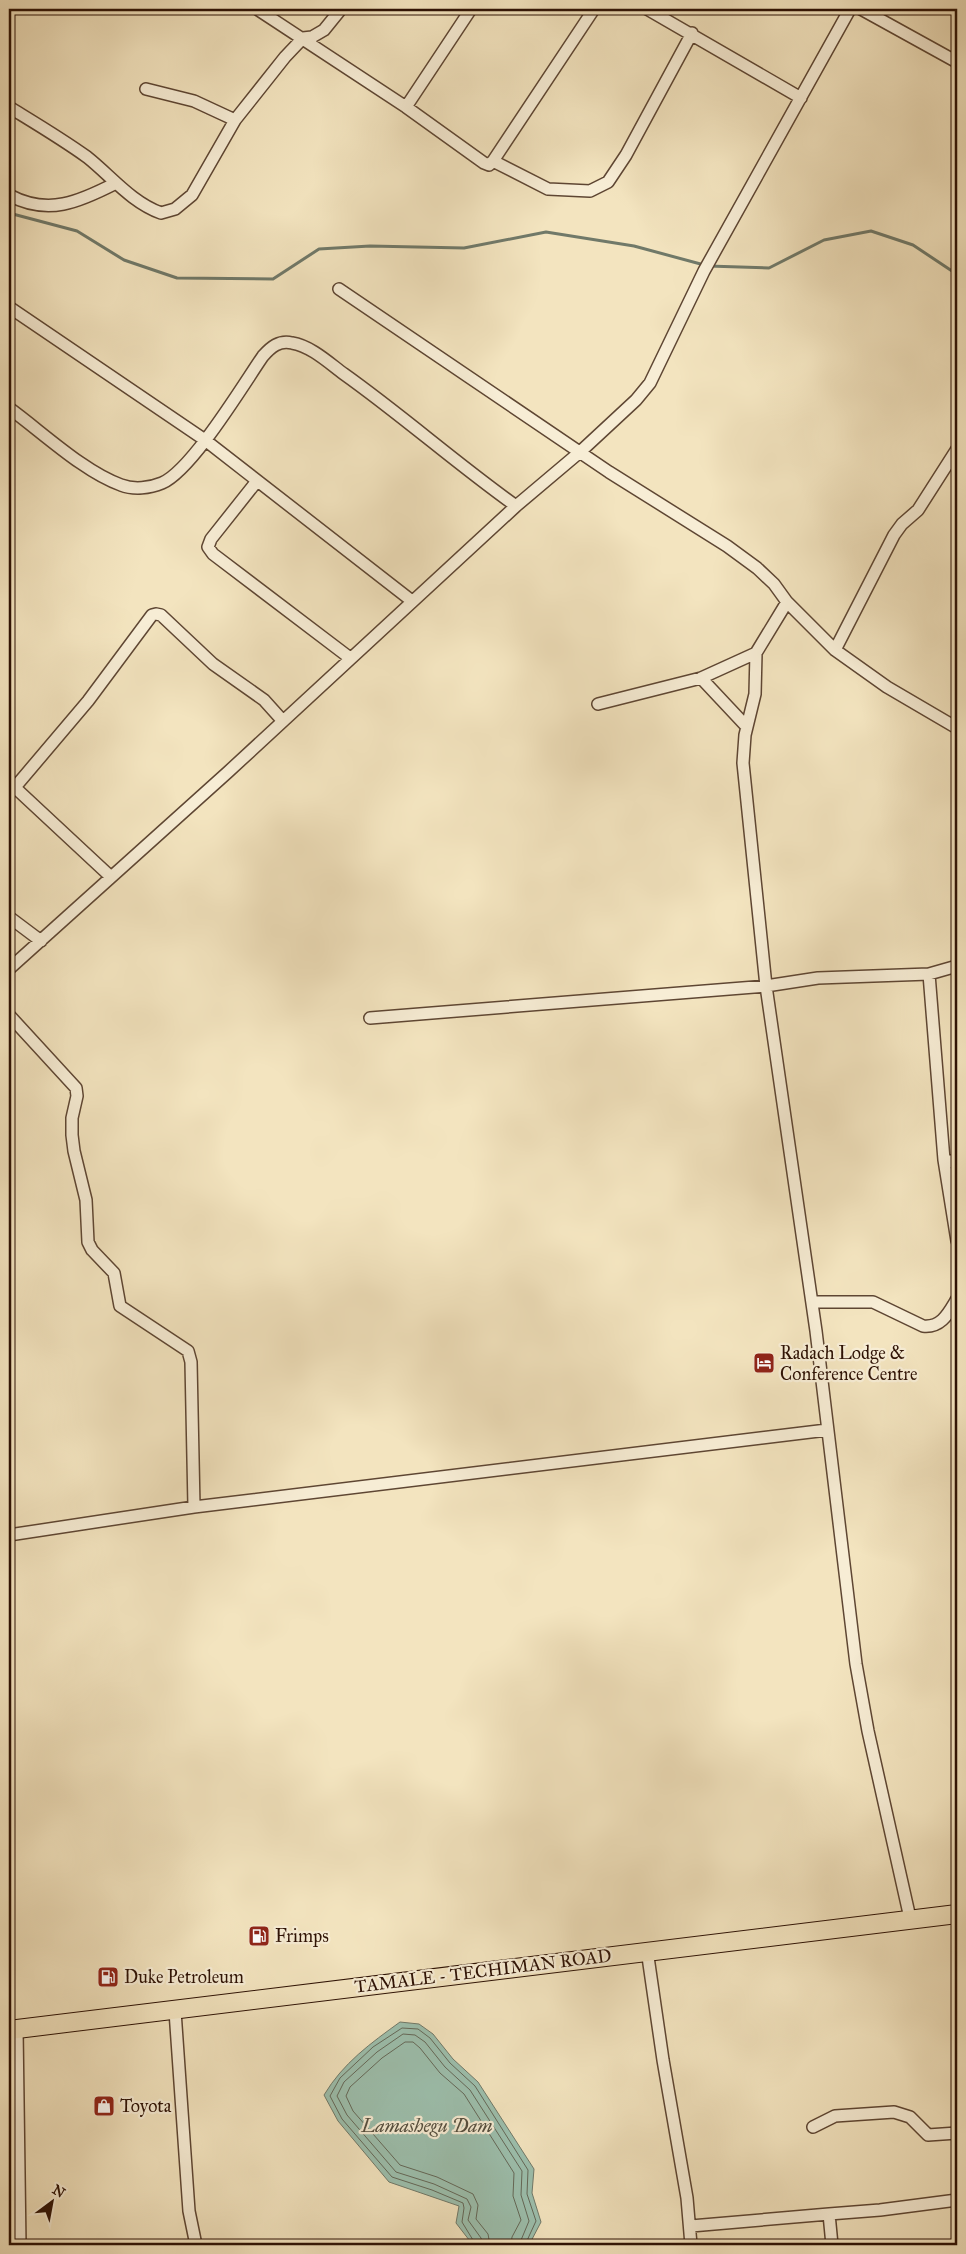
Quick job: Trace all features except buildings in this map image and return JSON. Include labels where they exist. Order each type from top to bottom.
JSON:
[{"type":"highway","name":"TAMALE - TECHIMAN ROAD","points":[[13,2029],[175,2011],[646,1950],[957,1914]]},
{"type":"street","points":[[257,9],[406,106],[484,164],[489,165],[494,162],[594,9]]},
{"type":"street","points":[[9,107],[87,157],[136,200],[154,211],[161,213],[176,209],[192,195],[235,120],[285,57],[303,38],[312,37],[324,30],[341,9]]},
{"type":"street","points":[[406,106],[471,9]]},
{"type":"street","points":[[647,9],[692,33],[801,98]]},
{"type":"street","points":[[9,969],[228,772],[282,720],[516,506],[613,423],[650,383],[704,271],[850,9]]},
{"type":"street","points":[[861,9],[957,62]]},
{"type":"street","points":[[494,162],[548,189],[590,191],[608,182],[626,155],[692,33]]},
{"type":"street","points":[[146,89],[194,101],[235,120]]},
{"type":"street","points":[[9,195],[23,202],[48,207],[74,202],[116,183]]},
{"type":"street","points":[[339,289],[580,452],[758,568],[774,584],[787,602],[835,650],[887,687],[957,728]]},
{"type":"street","points":[[9,307],[205,440],[412,601]]},
{"type":"street","points":[[9,408],[92,471],[122,486],[143,488],[163,483],[177,472],[205,440],[271,347],[281,342],[292,343],[315,354],[375,397],[516,506]]},
{"type":"street","points":[[835,650],[894,535],[902,524],[918,510],[957,449]]},
{"type":"street","points":[[257,481],[211,539],[208,546],[213,554],[350,658]]},
{"type":"street","points":[[787,602],[756,653],[755,694],[747,727],[743,763],[766,986],[812,1302],[856,1664],[868,1731],[910,1918]]},
{"type":"street","points":[[111,877],[12,784],[88,701],[152,616],[156,614],[161,615],[213,664],[264,700],[282,720]]},
{"type":"street","points":[[598,704],[700,678],[756,653]]},
{"type":"street","points":[[700,678],[747,727]]},
{"type":"street","points":[[9,917],[40,942]]},
{"type":"street","points":[[370,1018],[766,986],[818,978],[929,974],[957,966]]},
{"type":"street","points":[[929,974],[944,1160],[957,1242]]},
{"type":"street","points":[[9,1015],[76,1088],[77,1096],[72,1118],[72,1135],[86,1200],[88,1242],[92,1250],[114,1273],[120,1306],[188,1351],[191,1362],[194,1507]]},
{"type":"street","points":[[944,1160],[957,1162]]},
{"type":"street","points":[[812,1302],[873,1302],[923,1326],[931,1327],[943,1320],[957,1299]]},
{"type":"street","points":[[9,1535],[194,1507],[827,1430]]},
{"type":"street","points":[[646,1950],[691,2226],[691,2245]]},
{"type":"street","points":[[175,2011],[189,2210],[196,2245]]},
{"type":"street","points":[[13,2029],[20,2245]]},
{"type":"street","points":[[813,2127],[835,2116],[888,2111],[904,2113],[928,2135],[957,2134]]},
{"type":"street","points":[[691,2226],[880,2210],[957,2200]]},
{"type":"street","points":[[829,2214],[832,2245]]},
{"type":"water","name":"Lamashegu Dam","points":[[400,2022],[419,2024],[433,2034],[453,2059],[478,2082],[534,2169],[532,2193],[541,2222],[529,2245],[473,2245],[456,2223],[459,2206],[389,2182],[338,2121],[324,2095],[349,2063]]},
{"type":"waterway","points":[[9,213],[77,231],[124,260],[177,278],[273,279],[319,249],[370,246],[464,248],[546,232],[634,246],[708,266],[769,268],[824,240],[871,231],[913,245],[955,273],[957,272]]},
{"type":"place","name":"Radach Lodge & Conference Centre","points":[[764,1363]]},
{"type":"place","name":"Frimps","points":[[259,1936]]},
{"type":"place","name":"Duke Petroleum","points":[[108,1977]]},
{"type":"place","name":"Toyota","points":[[104,2106]]}]
